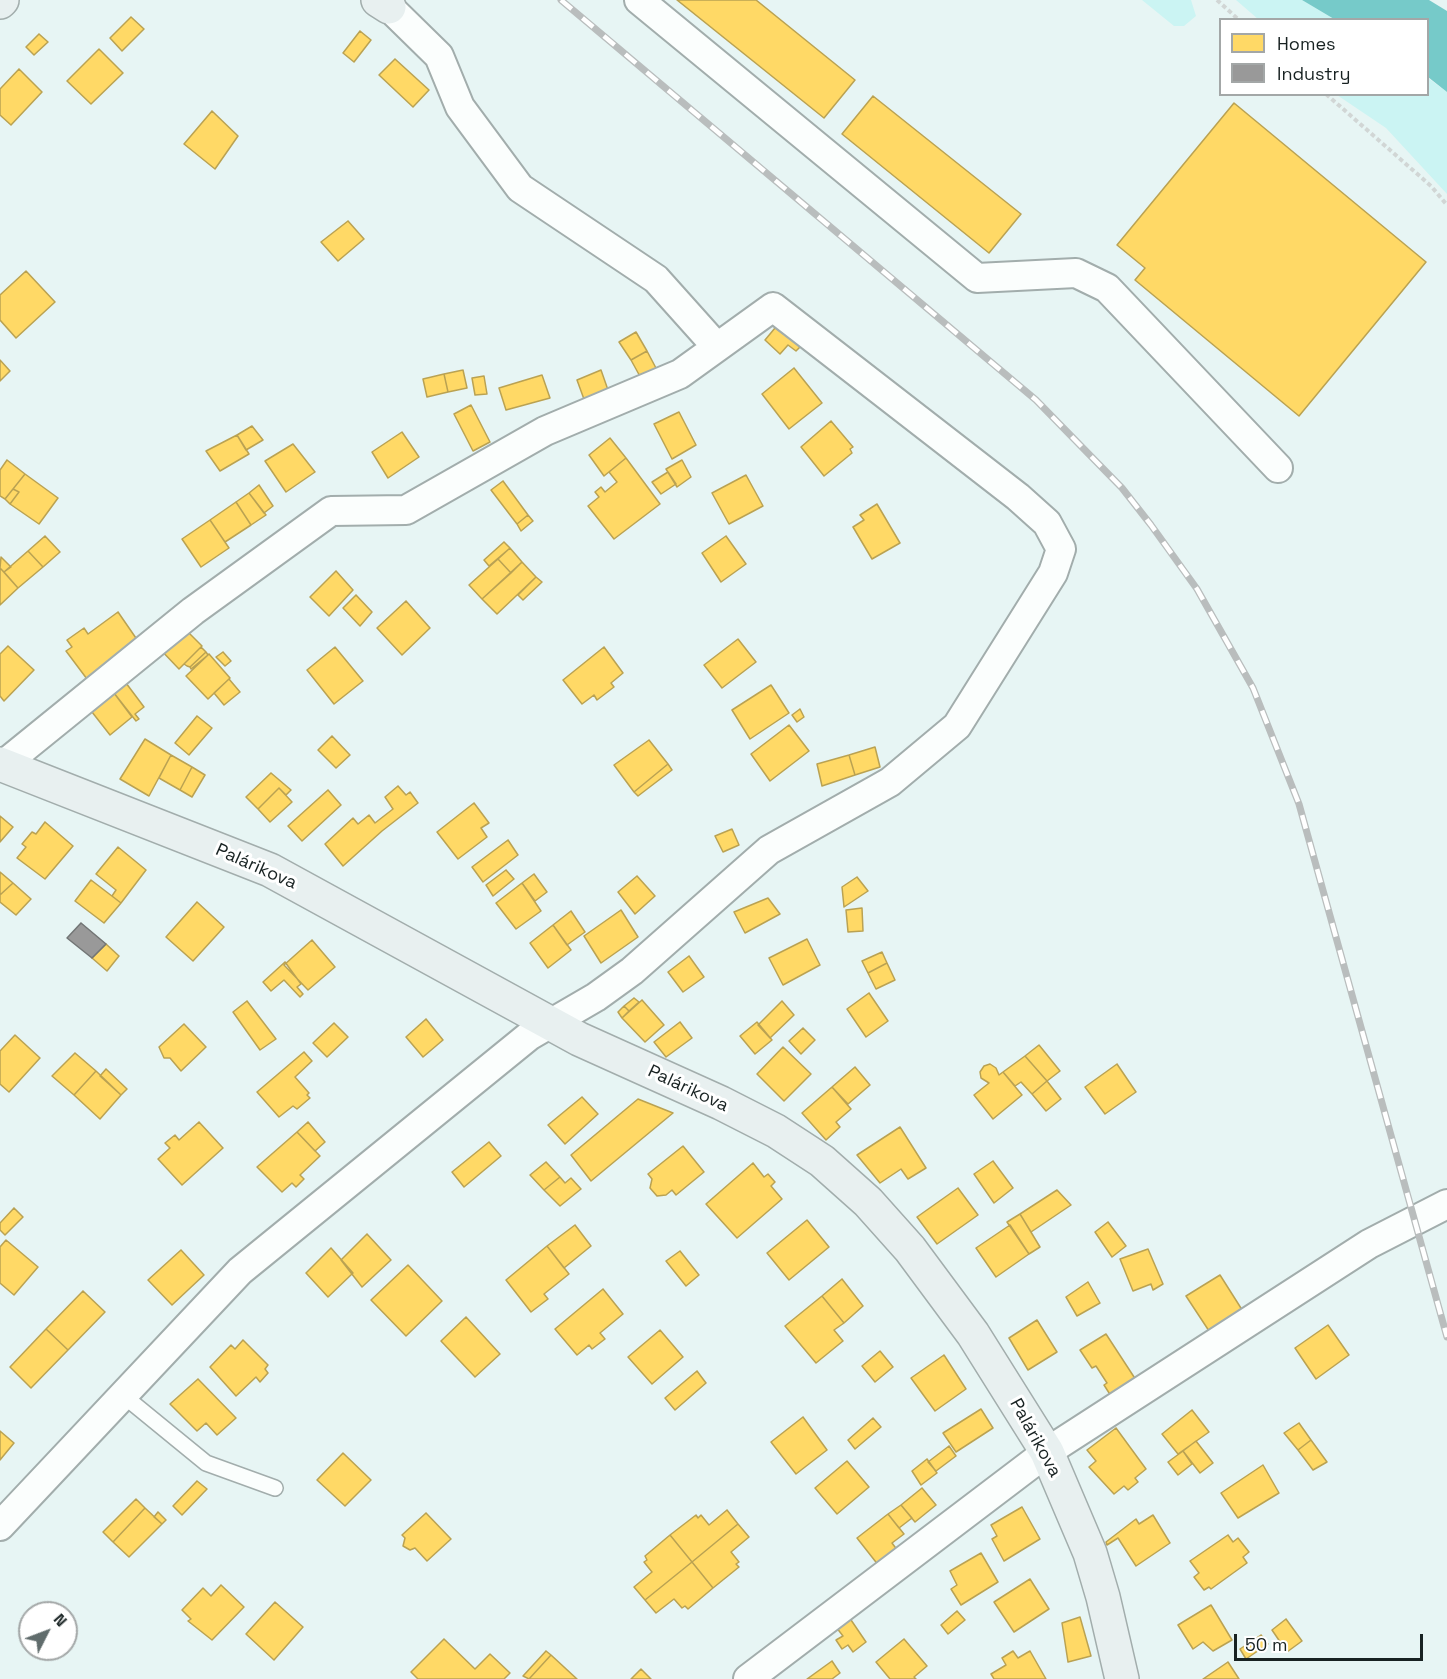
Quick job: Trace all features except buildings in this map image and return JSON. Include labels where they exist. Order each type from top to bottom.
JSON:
[{"type":"main road","name":"Palárikova","points":[[2,764],[270,870],[579,1039],[776,1131],[822,1161],[868,1202],[910,1249],[973,1334],[1047,1452],[1090,1553],[1122,1679]]},
{"type":"street","points":[[639,0],[977,278],[1076,273],[1107,288],[1278,468]]},
{"type":"street","points":[[383,4],[439,56],[460,107],[520,188],[656,279],[716,346]]},
{"type":"street","points":[[0,1526],[240,1271],[529,1036],[549,1022],[596,997],[632,971],[769,850],[890,782],[957,726],[1053,573],[1061,549],[1047,523],[1018,497],[773,307],[680,374],[545,431],[406,510],[331,511],[193,610],[2,764]]},
{"type":"street","points":[[748,1679],[1047,1452],[1377,1240],[1447,1204]]},
{"type":"lane","points":[[124,1396],[206,1463],[275,1488]]},
{"type":"path","points":[[1217,0],[1237,18]]},
{"type":"path","points":[[1328,96],[1431,186],[1447,205]]},
{"type":"shaded area","points":[[1142,0],[1191,0],[1196,16],[1184,26],[1174,26]]},
{"type":"shaded area","points":[[1236,0],[1302,0],[1332,18],[1257,18]]},
{"type":"shaded area","points":[[1429,79],[1447,92],[1447,194],[1386,128],[1338,96],[1429,96]]},
{"type":"water","points":[[1302,0],[1429,0],[1447,11],[1447,92],[1429,78],[1429,18],[1332,18]]},
{"type":"railway","points":[[561,0],[1036,400],[1122,488],[1197,589],[1253,688],[1299,804],[1447,1337]]}]
